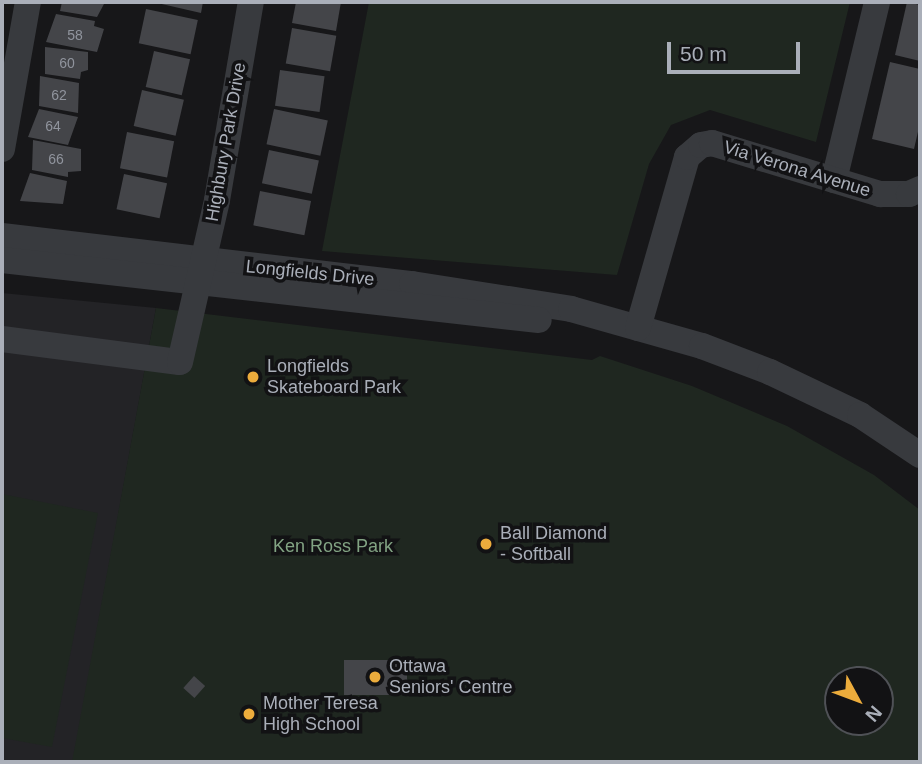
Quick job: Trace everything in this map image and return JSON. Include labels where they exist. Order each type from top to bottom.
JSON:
[{"type":"street","points":[[2,149],[28,2]]},
{"type":"street","name":"Highbury Park Drive","points":[[2,339],[180,362],[201,271],[251,2]]},
{"type":"street","points":[[834,180],[877,2]]},
{"type":"street","name":"Via Verona Avenue","points":[[627,326],[687,157],[694,149],[712,143],[880,194],[920,189]]},
{"type":"street","name":"Longfields Drive","points":[[2,236],[410,308],[627,326],[702,346],[796,384],[860,415],[920,455]]},
{"type":"street","name":"Longfields Drive","points":[[2,260],[201,271]]},
{"type":"shaded area","points":[[2,293],[156,308],[73,762],[2,762]]},
{"type":"green space","points":[[369,2],[850,2],[816,142],[710,110],[671,125],[649,164],[617,275],[322,251]]},
{"type":"green space","name":"Ken Ross Park","points":[[156,308],[592,360],[600,356],[692,386],[787,426],[874,475],[920,510],[920,762],[72,762]]},
{"type":"green space","points":[[2,494],[98,513],[52,747],[2,738]]},
{"type":"building","points":[[62,2],[104,4],[97,17],[60,11]]},
{"type":"building","points":[[153,2],[203,2],[201,13]]},
{"type":"building","points":[[296,2],[341,2],[336,31],[292,23]]},
{"type":"building","points":[[907,2],[920,5],[920,61],[895,55]]},
{"type":"building","points":[[146,9],[198,20],[191,54],[139,43]]},
{"type":"building","points":[[56,14],[95,21],[94,26],[104,29],[97,52],[46,42]]},
{"type":"building","points":[[292,28],[336,36],[330,71],[286,63]]},
{"type":"building","points":[[45,47],[88,52],[88,70],[81,72],[80,79],[45,74]]},
{"type":"building","points":[[154,51],[190,59],[182,95],[146,87]]},
{"type":"building","points":[[890,62],[920,69],[920,123],[914,149],[872,139]]},
{"type":"building","points":[[280,70],[325,76],[320,112],[275,106]]},
{"type":"building","points":[[40,76],[79,83],[78,113],[39,106]]},
{"type":"building","points":[[142,90],[184,100],[176,136],[134,126]]},
{"type":"building","points":[[39,109],[78,117],[68,145],[28,137]]},
{"type":"building","points":[[274,109],[328,120],[320,156],[267,144]]},
{"type":"building","points":[[127,132],[174,141],[167,177],[120,168]]},
{"type":"building","points":[[33,140],[81,149],[81,171],[68,172],[68,177],[32,170]]},
{"type":"building","points":[[269,150],[319,161],[312,194],[262,183]]},
{"type":"building","points":[[30,173],[67,181],[63,204],[20,201]]},
{"type":"building","points":[[124,174],[167,183],[160,218],[117,209]]},
{"type":"building","points":[[260,191],[311,201],[304,235],[253,225]]},
{"type":"building","name":"Ottawa Seniors' Centre","points":[[344,660],[407,660],[407,695],[344,695]]},
{"type":"building","points":[[194,676],[205,686],[194,698],[183,688]]},
{"type":"place","name":"Longfields Skateboard Park","points":[[253,377]]},
{"type":"place","name":"Ball Diamond - Softball","points":[[486,544]]},
{"type":"place","name":"Ottawa Seniors' Centre","points":[[375,677]]},
{"type":"place","name":"Mother Teresa High School","points":[[249,714]]}]
